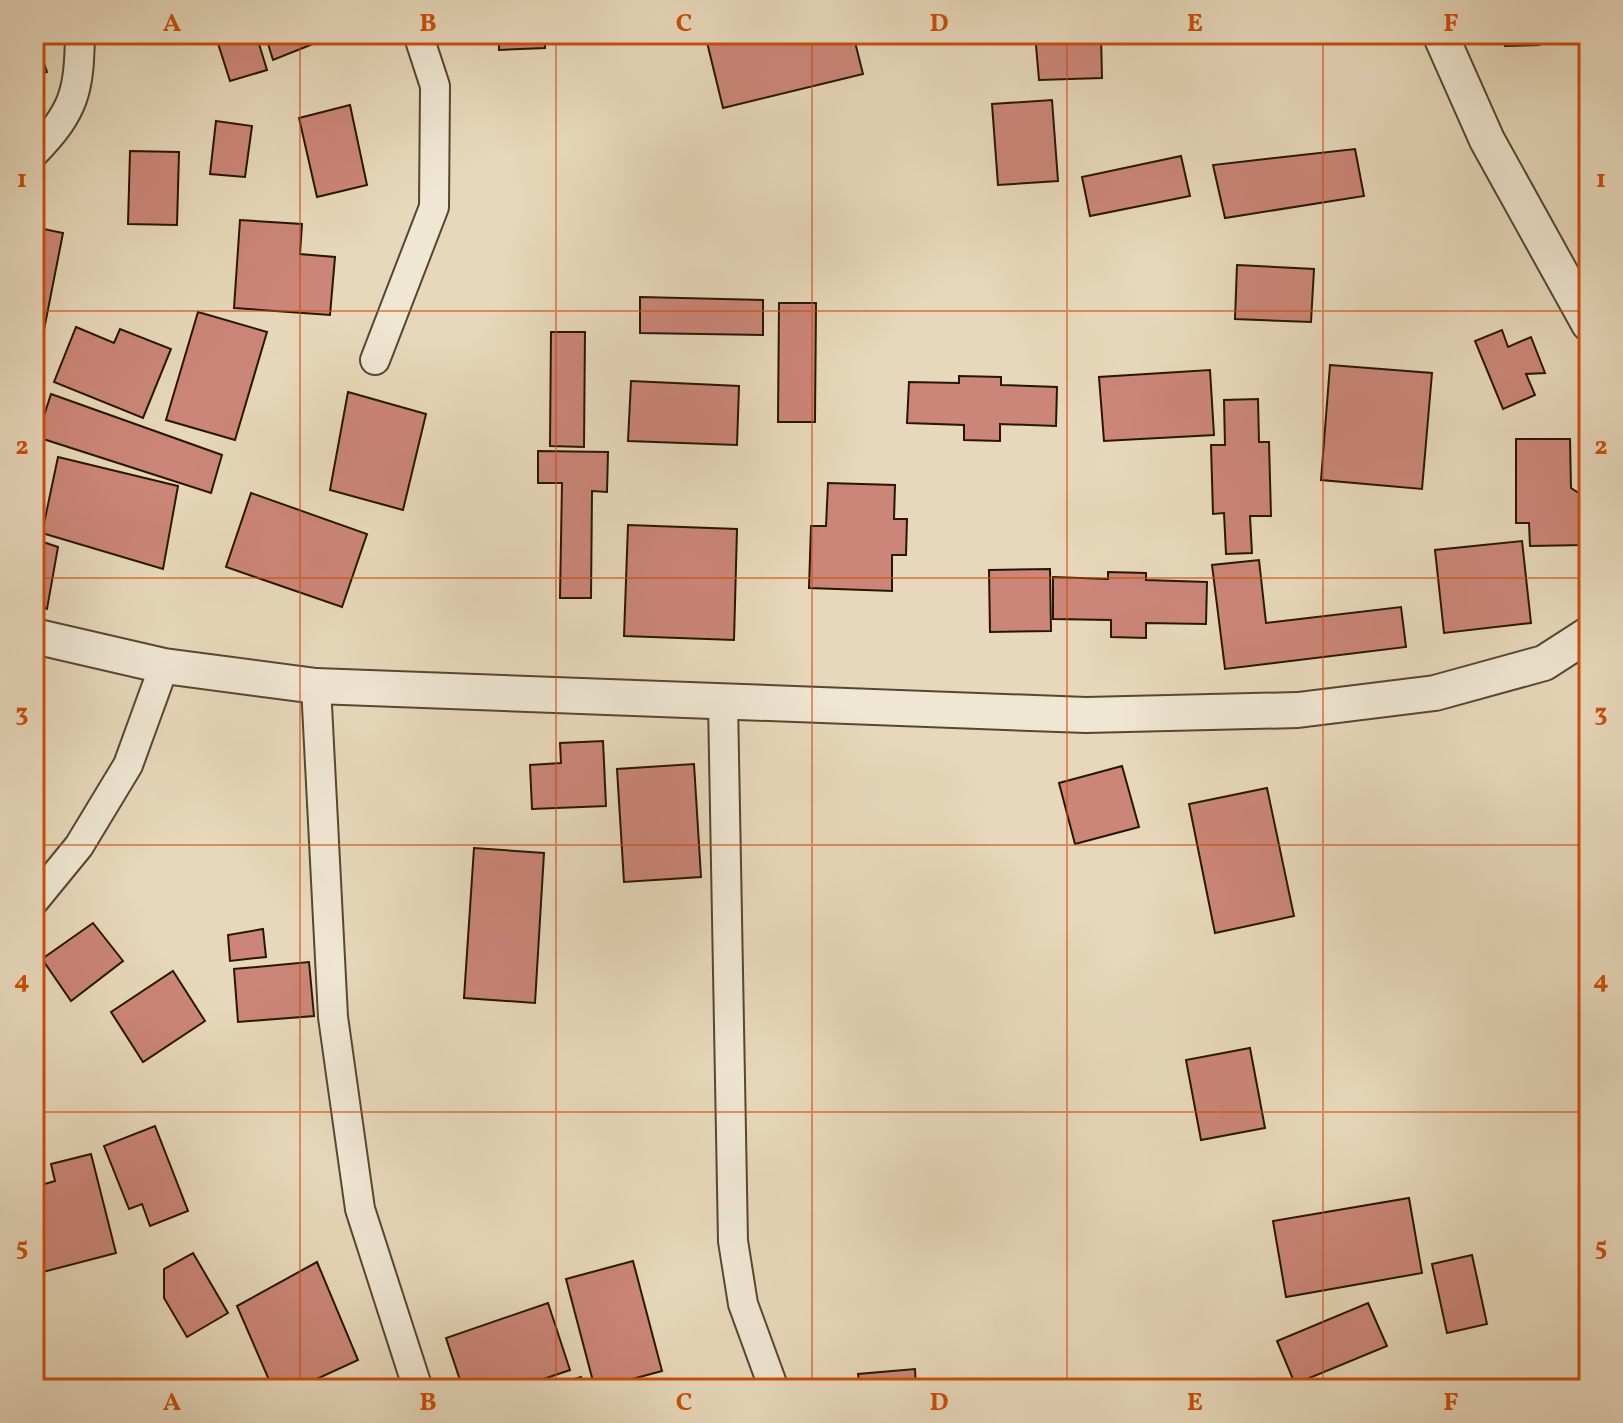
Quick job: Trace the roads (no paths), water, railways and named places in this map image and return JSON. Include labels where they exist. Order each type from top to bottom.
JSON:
[{"type":"street","points":[[34,153],[57,129],[79,84],[80,34]]},
{"type":"street","points":[[375,360],[434,207],[435,86],[418,34]]},
{"type":"street","points":[[1440,34],[1487,140],[1589,324]]},
{"type":"street","points":[[34,636],[164,666],[316,686],[1086,715],[1298,710],[1435,693],[1544,663],[1589,634]]},
{"type":"street","points":[[34,901],[79,846],[128,765],[164,666]]},
{"type":"street","points":[[316,686],[333,1017],[360,1209],[418,1389]]},
{"type":"street","points":[[723,702],[733,1241],[743,1304],[774,1389]]}]
